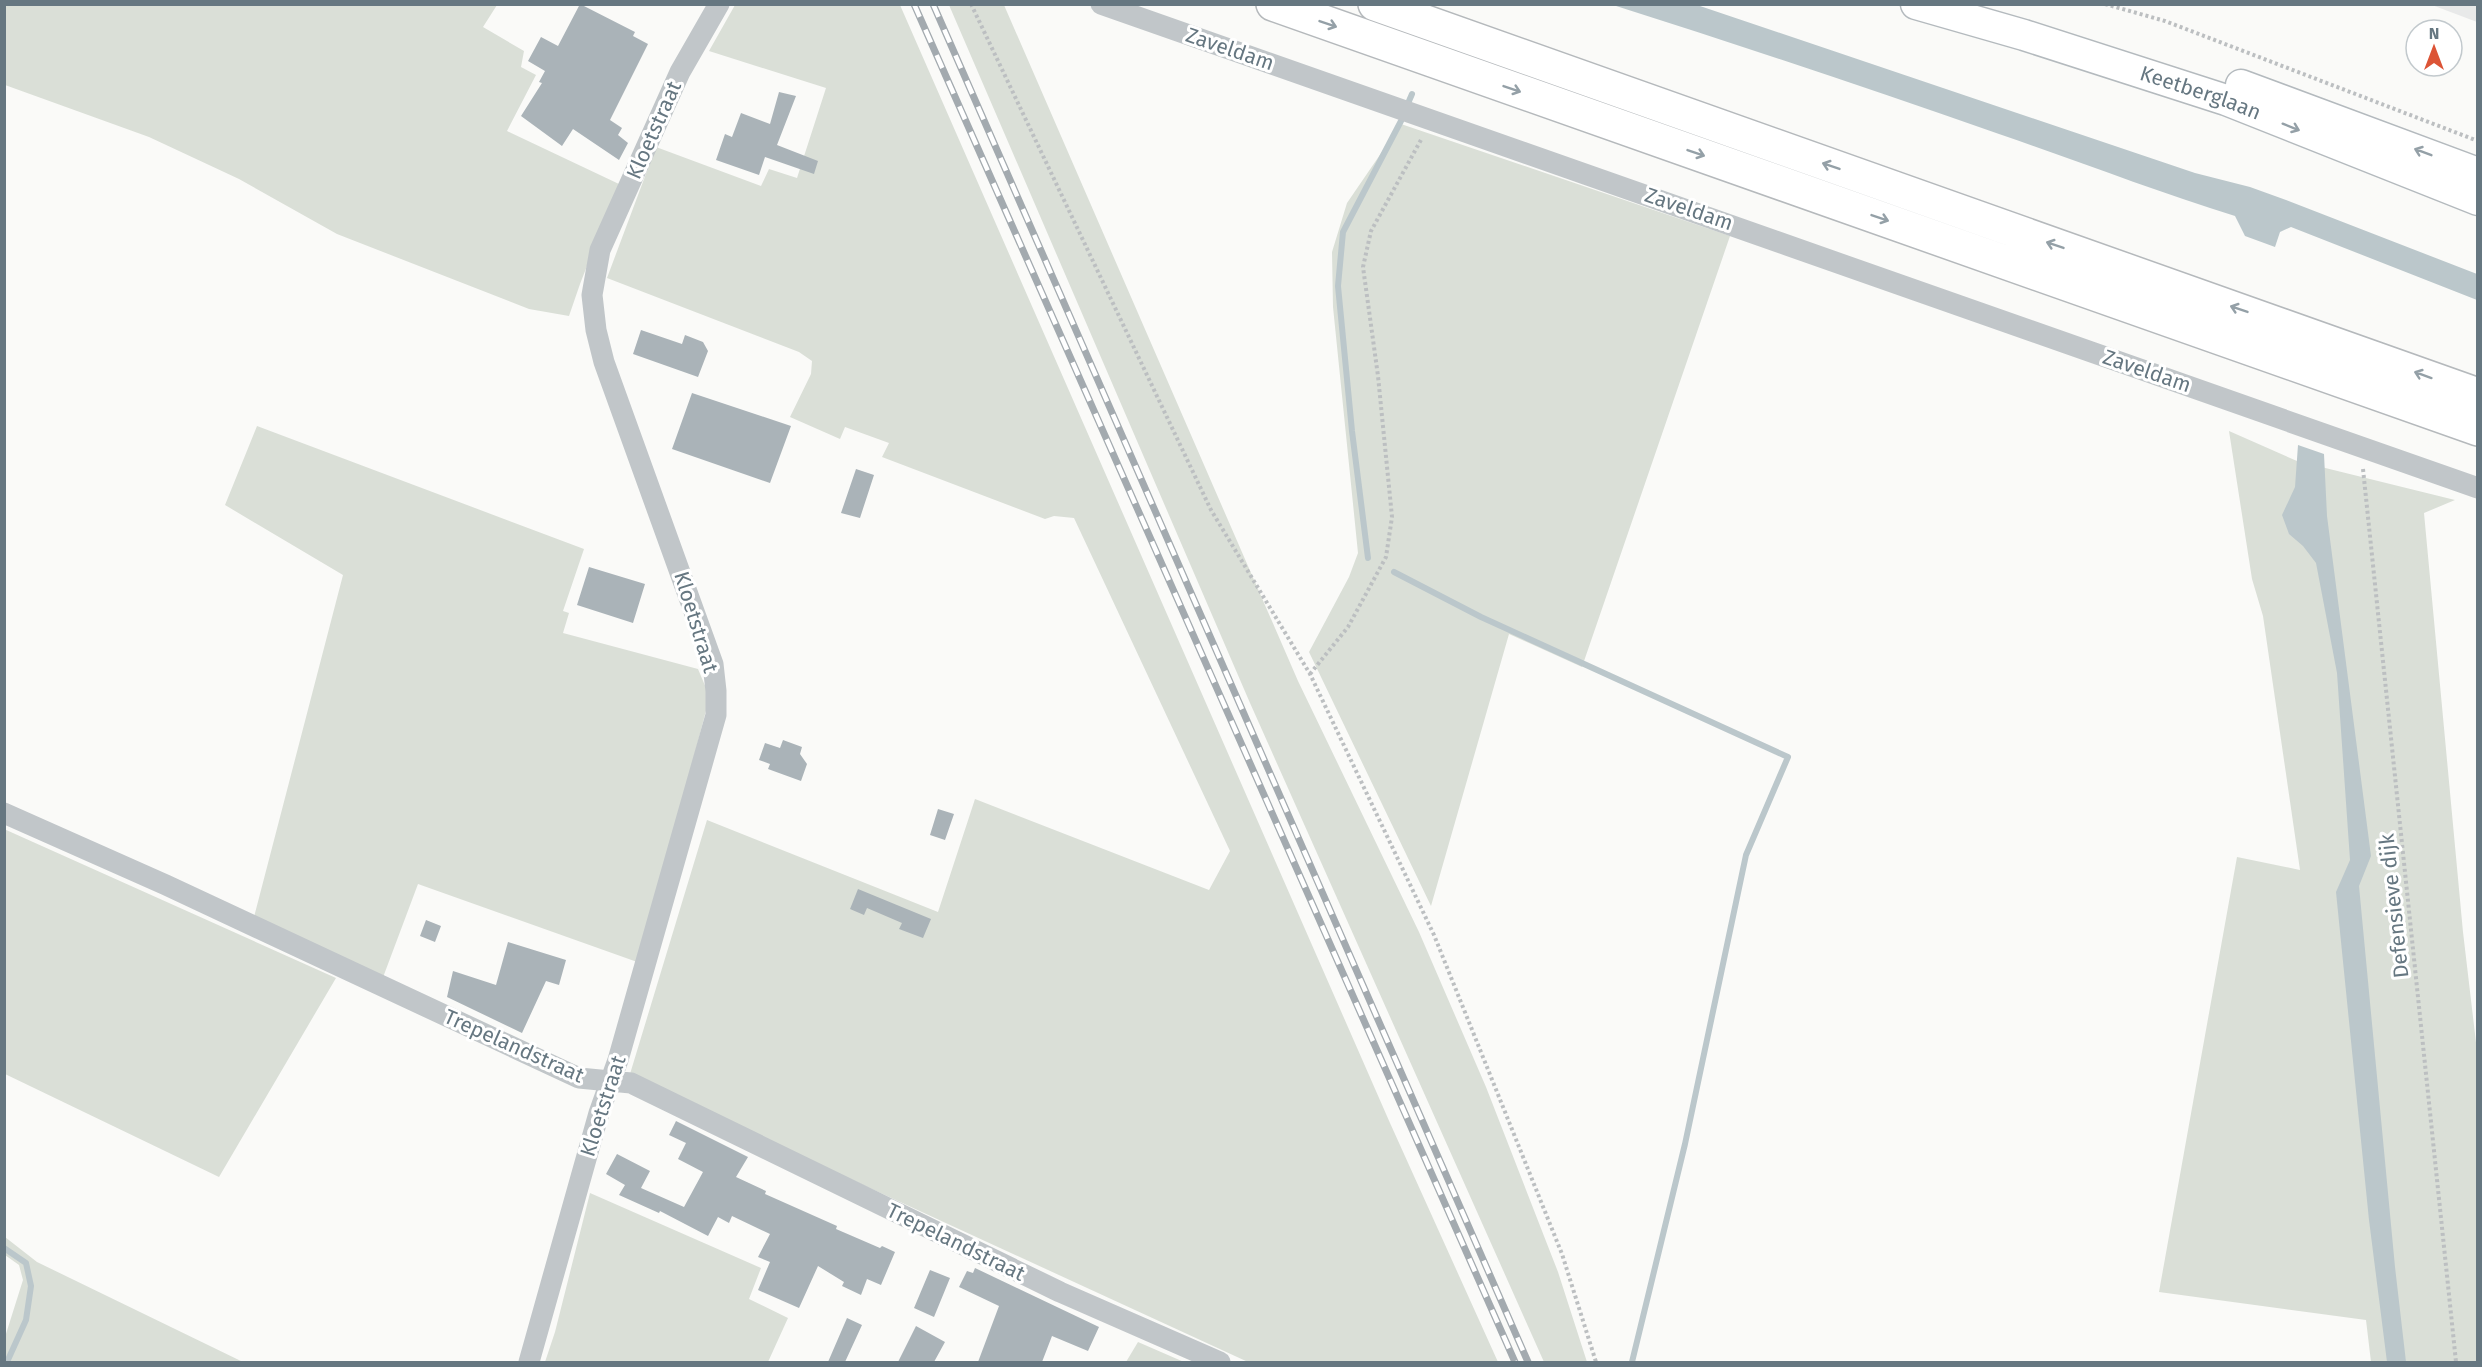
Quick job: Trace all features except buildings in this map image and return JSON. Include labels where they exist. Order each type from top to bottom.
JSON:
[{"type":"highway","points":[[1273,4],[2478,429]]},
{"type":"highway","points":[[1375,4],[2478,395]]},
{"type":"main road","name":"Keetberglaan","points":[[1916,4],[2024,35],[2226,100],[2478,200]]},
{"type":"main road","name":"Keetberglaan","points":[[1985,4],[2237,84],[2478,173]]},
{"type":"street","name":"Kloetstraat","points":[[529,1362],[599,1113],[711,742],[717,715],[717,691],[712,664],[604,362],[596,330],[592,287],[600,250],[680,72],[718,4]]},
{"type":"street","name":"Zaveldam","points":[[1101,4],[2478,488]]},
{"type":"street","name":"Trepelandstraat","points":[[4,813],[166,885],[579,1078],[631,1083],[1060,1292],[1220,1362]]},
{"type":"path","points":[[971,4],[1211,510],[1310,674],[1434,935],[1562,1254],[1596,1362]]},
{"type":"path","points":[[2105,4],[2165,21],[2478,141]]},
{"type":"path","points":[[1310,674],[1348,627],[1386,557],[1392,517],[1378,376],[1363,267],[1371,231],[1432,120]]},
{"type":"path","name":"Defensieve dijk","points":[[2360,447],[2456,1362]]},
{"type":"shaded area","points":[[4,5],[497,5],[483,27],[524,51],[521,67],[536,75],[507,131],[619,184],[569,316],[529,309],[337,234],[239,179],[149,137],[5,85]]},
{"type":"shaded area","points":[[735,5],[900,5],[1390,1123],[1498,1362],[1248,1362],[848,1178],[630,1074],[707,820],[938,912],[975,799],[1209,890],[1230,851],[1074,518],[1054,516],[1045,519],[882,457],[889,443],[845,427],[840,439],[790,417],[811,374],[812,361],[799,352],[607,278],[656,147],[761,186],[769,169],[797,178],[826,88],[709,51]]},
{"type":"shaded area","points":[[949,5],[1004,5],[1298,681],[1419,932],[1486,1087],[1558,1272],[1587,1362],[1544,1362],[1250,703]]},
{"type":"shaded area","points":[[1613,5],[1697,5],[2195,173],[2250,187],[2477,274],[2477,300],[2291,227],[2280,232],[2275,247],[2245,236],[2235,216],[1855,84]]},
{"type":"shaded area","points":[[2432,5],[2477,5],[2477,22]]},
{"type":"shaded area","points":[[1401,124],[1730,236],[1582,667],[1509,634],[1431,906],[1309,652],[1349,577],[1358,553],[1333,307],[1332,252],[1347,203]]},
{"type":"shaded area","points":[[257,426],[584,549],[563,611],[569,613],[563,633],[698,669],[706,688],[708,703],[640,963],[418,884],[382,980],[254,917],[343,575],[225,505]]},
{"type":"shaded area","points":[[2229,431],[2297,461],[2455,500],[2424,513],[2463,932],[2477,1051],[2477,1362],[2371,1362],[2366,1320],[2159,1292],[2237,857],[2300,870],[2263,616],[2252,579]]},
{"type":"shaded area","points":[[2298,445],[2324,454],[2327,516],[2371,856],[2359,886],[2406,1362],[2387,1362],[2369,1220],[2336,892],[2350,860],[2337,673],[2316,563],[2303,546],[2289,534],[2282,515],[2295,487]]},
{"type":"shaded area","points":[[4,829],[336,978],[219,1177],[5,1074]]},
{"type":"shaded area","points":[[590,1193],[761,1268],[749,1299],[788,1318],[768,1362],[545,1362],[555,1332]]},
{"type":"shaded area","points":[[5,1237],[37,1262],[243,1362],[5,1362],[5,1337],[23,1280],[19,1265],[5,1255]]},
{"type":"shaded area","points":[[1138,1342],[1184,1362],[1126,1362]]},
{"type":"waterway","points":[[1409,101],[1412,94]]},
{"type":"waterway","points":[[1368,558],[1352,431],[1338,286],[1343,232],[1401,121]]},
{"type":"waterway","points":[[1394,572],[1481,617],[1788,757],[1746,855],[1685,1144],[1632,1362]]},
{"type":"waterway","points":[[4,1248],[26,1263],[31,1286],[26,1320],[7,1362]]},
{"type":"railway","points":[[914,4],[1515,1362]]},
{"type":"railway","points":[[933,4],[1528,1362]]}]
